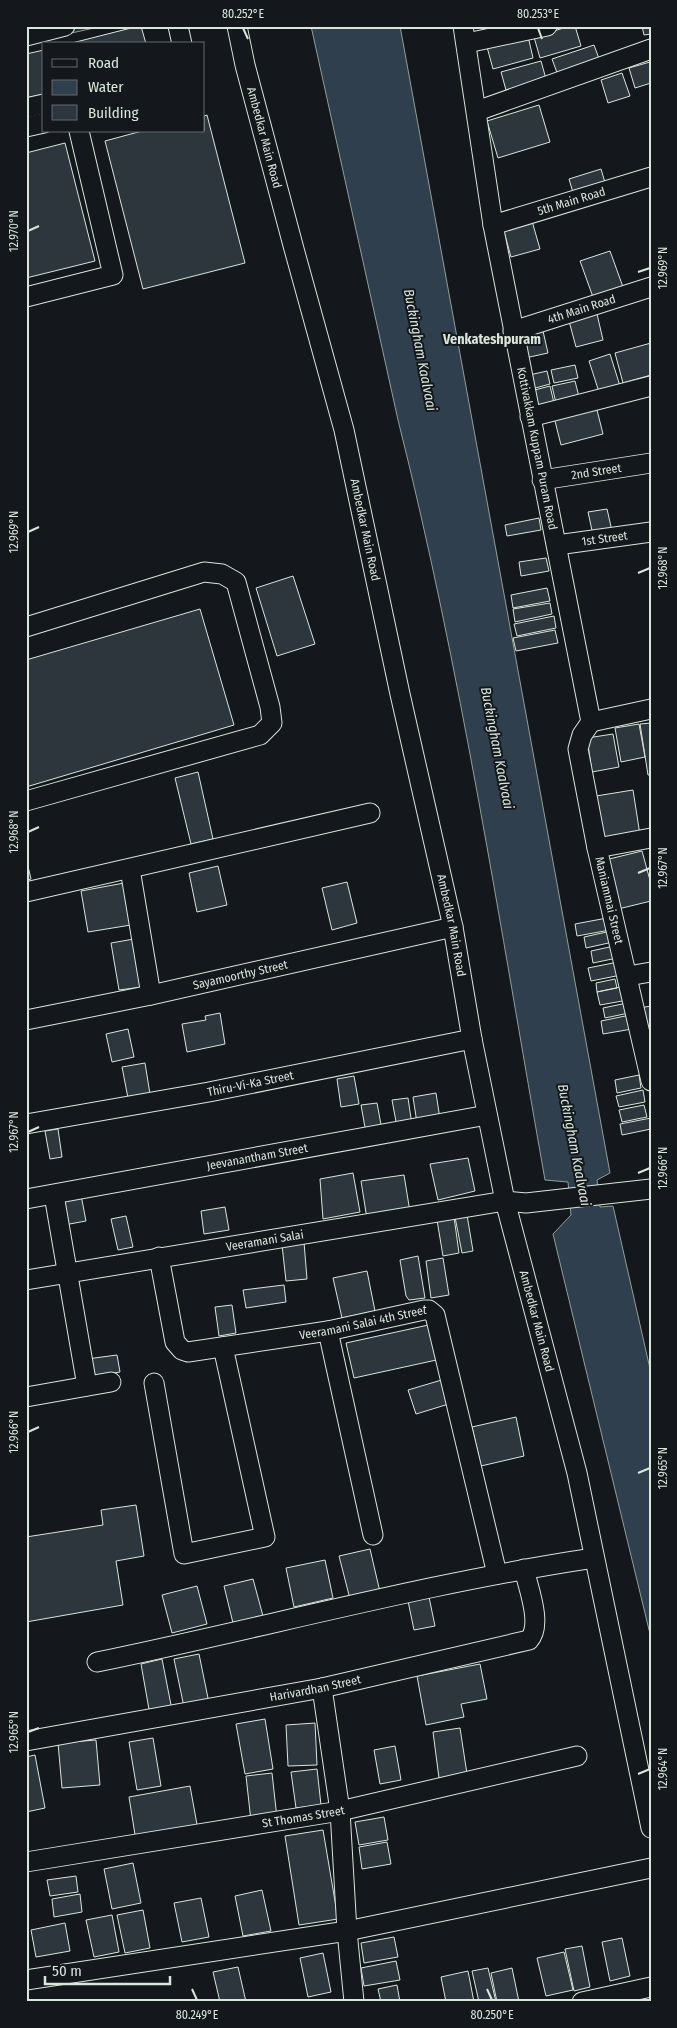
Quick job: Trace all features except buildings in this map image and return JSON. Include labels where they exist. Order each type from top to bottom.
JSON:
[{"type":"street","points":[[26,36],[65,26]]},
{"type":"street","points":[[178,26],[182,42]]},
{"type":"street","name":"Ambedkar Main Road","points":[[237,26],[245,65],[291,240],[344,430],[400,694],[453,926],[472,1039],[505,1202],[577,1473],[651,1828]]},
{"type":"street","points":[[465,35],[547,26]]},
{"type":"street","name":"Kottivakkam Kuppam Puram Road","points":[[465,35],[493,225],[591,722]]},
{"type":"street","points":[[477,110],[651,49]]},
{"type":"street","points":[[26,108],[42,104]]},
{"type":"street","points":[[26,127],[42,123]]},
{"type":"street","points":[[26,297],[113,275],[78,132]]},
{"type":"street","name":"5th Main Road","points":[[493,225],[651,177]]},
{"type":"street","name":"4th Main Road","points":[[513,331],[651,287]]},
{"type":"street","points":[[530,417],[651,386]]},
{"type":"street","name":"2nd Street","points":[[542,480],[651,463]]},
{"type":"street","name":"1st Street","points":[[557,545],[651,532]]},
{"type":"street","points":[[26,627],[204,572],[222,574],[236,582],[270,707],[272,723],[260,735],[26,801]]},
{"type":"street","points":[[591,722],[651,709]]},
{"type":"street","name":"Maniammai Street","points":[[591,722],[582,735],[578,749],[597,848],[651,1081]]},
{"type":"street","points":[[26,892],[370,813]]},
{"type":"street","points":[[597,848],[651,838]]},
{"type":"street","points":[[130,868],[151,995]]},
{"type":"street","name":"Sayamoorthy Street","points":[[26,1020],[151,995],[453,926]]},
{"type":"street","points":[[628,976],[651,972]]},
{"type":"street","name":"Thiru-Vi-Ka Street","points":[[26,1124],[209,1092],[472,1039]]},
{"type":"street","name":"Jeevanantham Street","points":[[26,1199],[487,1115]]},
{"type":"street","name":"Veeramani Salai","points":[[26,1280],[505,1202],[526,1203],[651,1189]]},
{"type":"street","points":[[54,1195],[86,1386]]},
{"type":"street","name":"Veeramani Salai 4th Street","points":[[159,1257],[175,1342],[182,1350],[188,1352],[328,1331],[424,1310],[429,1310],[435,1315],[497,1574]]},
{"type":"street","points":[[328,1331],[373,1535]]},
{"type":"street","points":[[154,1382],[184,1554],[266,1537],[223,1347]]},
{"type":"street","points":[[26,1397],[111,1382]]},
{"type":"street","points":[[97,1662],[524,1568],[594,1558]]},
{"type":"street","name":"Harivardhan Street","points":[[26,1741],[322,1688],[528,1640],[534,1635],[536,1621],[524,1568]]},
{"type":"street","points":[[322,1688],[340,1811],[347,1931],[354,2002]]},
{"type":"street","name":"St Thomas Street","points":[[26,1862],[340,1811],[577,1756]]},
{"type":"street","points":[[26,1980],[347,1931],[651,1868]]},
{"type":"street","points":[[582,2002],[651,1987]]},
{"type":"green space","points":[[26,26],[103,26],[26,43]]},
{"type":"water","name":"Buckingham Kaalvaai","points":[[311,26],[400,26],[610,1173],[597,1180],[600,1207],[613,1206],[651,1373],[651,1638],[553,1234],[571,1215],[568,1182],[545,1180],[478,798],[441,608]]},
{"type":"district","name":"Venkateshpuram","points":[[492,339]]}]
